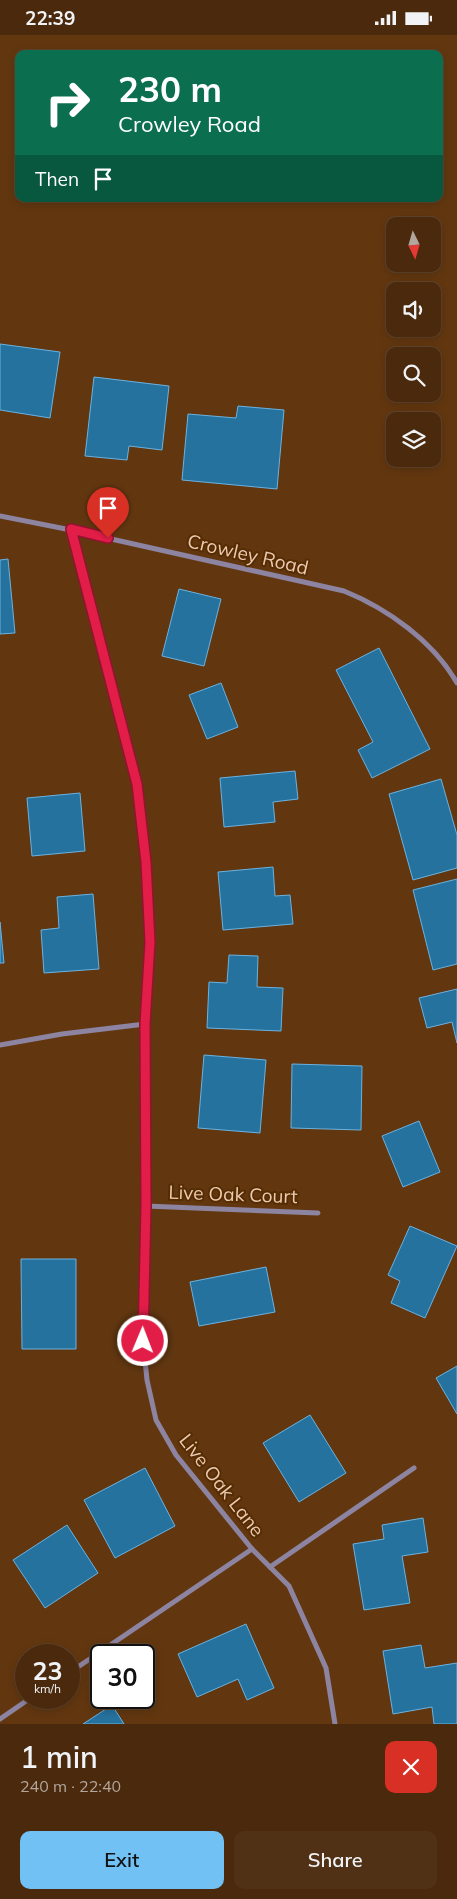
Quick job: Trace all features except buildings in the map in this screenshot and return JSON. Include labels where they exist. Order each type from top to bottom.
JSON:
[{"type":"street","name":"Crowley Road","points":[[0,516],[71,529],[344,591],[368,601],[411,631],[448,668],[457,683]]},
{"type":"street","name":"Live Oak Lane","points":[[71,529],[137,784],[146,862],[150,942],[145,1024],[146,1206],[143,1341],[147,1380],[156,1420],[176,1455],[252,1549],[288,1586],[326,1668],[335,1724]]},
{"type":"street","points":[[0,1045],[62,1033],[145,1024]]},
{"type":"street","name":"Live Oak Court","points":[[146,1206],[318,1213]]},
{"type":"street","points":[[270,1567],[414,1468]]},
{"type":"street","points":[[80,1666],[252,1549]]},
{"type":"street","points":[[0,1719],[15,1709]]},
{"type":"route","points":[[108,538],[71,529],[137,784],[146,862],[150,942],[145,1024],[146,1206],[143,1341]]}]
